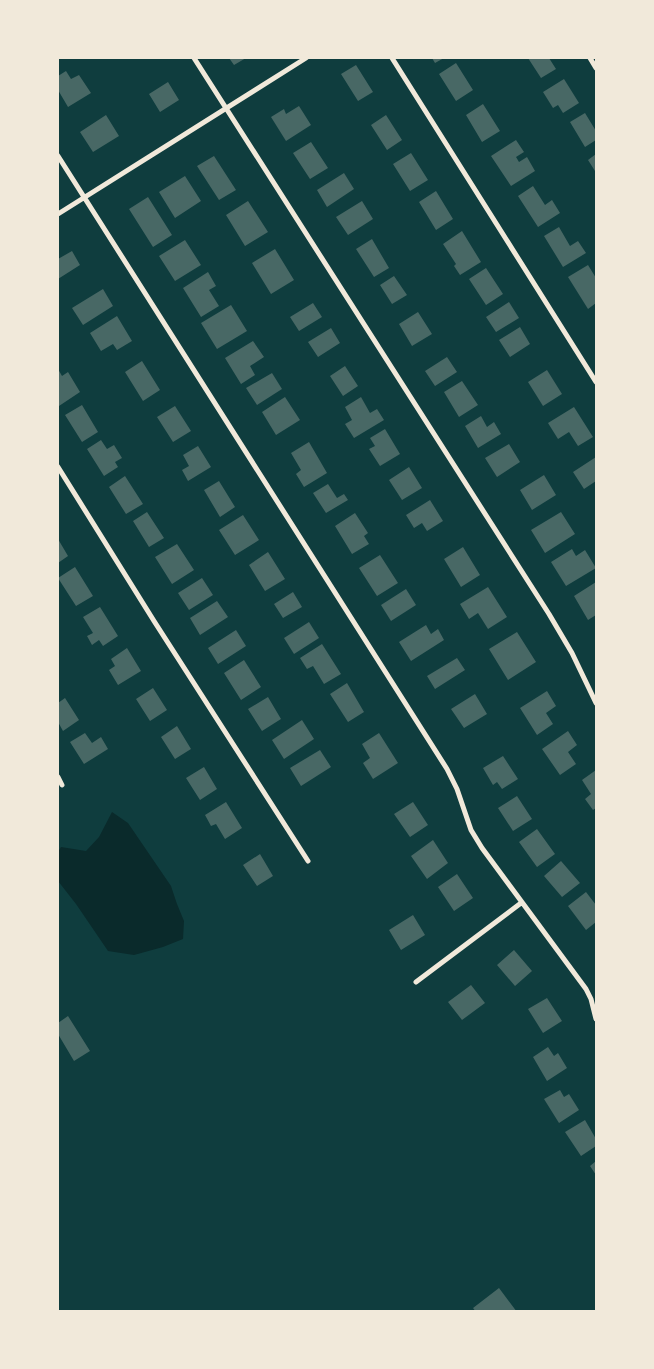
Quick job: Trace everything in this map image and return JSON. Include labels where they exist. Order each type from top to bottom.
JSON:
[{"type":"street","points":[[194,58],[549,614],[572,653],[596,703]]},
{"type":"street","points":[[58,214],[306,58]]},
{"type":"street","points":[[392,58],[596,382]]},
{"type":"street","points":[[590,58],[596,68]]},
{"type":"street","points":[[58,156],[442,761],[457,789],[470,830],[521,903],[586,989],[596,1019]]},
{"type":"street","points":[[58,467],[308,861]]},
{"type":"street","points":[[58,777],[62,784]]},
{"type":"street","points":[[416,982],[521,903]]},
{"type":"water","points":[[112,812],[128,823],[171,886],[184,921],[183,939],[134,955],[108,951],[58,881],[58,852],[61,847],[86,851],[99,837]]},
{"type":"building","points":[[229,58],[246,58],[234,65]]},
{"type":"building","points":[[432,58],[444,58],[435,63]]},
{"type":"building","points":[[528,58],[549,58],[556,69],[541,78]]},
{"type":"building","points":[[456,63],[473,90],[456,101],[439,74]]},
{"type":"building","points":[[356,65],[373,92],[358,101],[341,74]]},
{"type":"building","points":[[66,71],[71,79],[79,75],[91,93],[68,107],[58,90],[58,76]]},
{"type":"building","points":[[564,79],[579,103],[563,113],[558,105],[553,108],[543,92]]},
{"type":"building","points":[[168,82],[179,100],[160,112],[149,94]]},
{"type":"building","points":[[483,104],[500,131],[482,142],[466,115]]},
{"type":"building","points":[[299,106],[311,125],[286,141],[271,117],[284,109],[286,114]]},
{"type":"building","points":[[585,113],[596,131],[596,140],[585,147],[570,122]]},
{"type":"building","points":[[106,115],[119,136],[93,152],[80,132]]},
{"type":"building","points":[[386,115],[402,140],[387,150],[371,125]]},
{"type":"building","points":[[516,140],[524,152],[516,157],[519,162],[527,157],[535,171],[511,186],[491,156]]},
{"type":"building","points":[[311,142],[328,168],[310,179],[293,153]]},
{"type":"building","points":[[411,153],[428,180],[410,191],[393,164]]},
{"type":"building","points":[[596,154],[596,170],[595,171],[588,160]]},
{"type":"building","points":[[214,156],[236,190],[219,200],[197,166]]},
{"type":"building","points":[[344,173],[354,189],[327,207],[317,190]]},
{"type":"building","points":[[185,176],[201,201],[175,218],[159,192]]},
{"type":"building","points":[[533,186],[545,205],[552,200],[560,213],[538,227],[518,196]]},
{"type":"building","points":[[436,191],[453,219],[436,230],[419,202]]},
{"type":"building","points":[[148,197],[172,235],[153,247],[129,209]]},
{"type":"building","points":[[248,201],[268,232],[245,246],[226,215]]},
{"type":"building","points":[[362,201],[373,219],[348,235],[336,217]]},
{"type":"building","points":[[559,227],[570,246],[578,241],[586,253],[563,267],[544,236]]},
{"type":"building","points":[[462,231],[481,262],[460,275],[454,266],[456,264],[443,244]]},
{"type":"building","points":[[372,239],[389,268],[374,277],[356,249]]},
{"type":"building","points":[[185,240],[201,265],[175,281],[159,256]]},
{"type":"building","points":[[275,249],[294,280],[271,294],[252,263]]},
{"type":"building","points":[[72,251],[80,265],[58,279],[58,259]]},
{"type":"building","points":[[588,265],[596,278],[596,303],[588,309],[568,277]]},
{"type":"building","points":[[486,268],[503,294],[486,305],[469,279]]},
{"type":"building","points":[[208,272],[216,286],[209,290],[219,306],[201,317],[183,288]]},
{"type":"building","points":[[394,276],[407,295],[392,304],[380,285]]},
{"type":"building","points":[[103,289],[113,306],[83,325],[72,308]]},
{"type":"building","points":[[509,302],[519,318],[496,332],[486,317]]},
{"type":"building","points":[[313,303],[322,317],[299,331],[290,317]]},
{"type":"building","points":[[231,305],[247,331],[217,349],[201,323]]},
{"type":"building","points":[[418,312],[432,334],[412,346],[399,324]]},
{"type":"building","points":[[117,316],[132,341],[117,350],[113,344],[101,351],[90,333]]},
{"type":"building","points":[[520,327],[530,344],[510,357],[499,340]]},
{"type":"building","points":[[331,328],[340,343],[318,357],[308,342]]},
{"type":"building","points":[[253,341],[264,357],[250,366],[255,375],[241,384],[225,358]]},
{"type":"building","points":[[447,357],[457,372],[435,386],[425,371]]},
{"type":"building","points":[[142,361],[160,390],[143,401],[125,372]]},
{"type":"building","points":[[345,366],[358,386],[343,396],[330,376]]},
{"type":"building","points":[[58,369],[62,376],[68,372],[80,392],[59,406],[58,404]]},
{"type":"building","points":[[547,370],[562,394],[543,406],[528,382]]},
{"type":"building","points":[[272,373],[282,389],[257,405],[246,388]]},
{"type":"building","points":[[462,381],[478,405],[459,417],[444,392]]},
{"type":"building","points":[[285,397],[300,420],[276,435],[262,412]]},
{"type":"building","points":[[361,397],[370,413],[377,409],[384,420],[354,438],[345,424],[352,420],[345,407]]},
{"type":"building","points":[[82,405],[98,432],[82,442],[65,415]]},
{"type":"building","points":[[175,406],[191,431],[173,442],[157,417]]},
{"type":"building","points":[[574,407],[593,437],[578,446],[569,432],[558,439],[548,423]]},
{"type":"building","points":[[481,416],[487,427],[494,422],[501,434],[478,448],[465,426]]},
{"type":"building","points":[[385,429],[400,454],[380,466],[369,449],[375,446],[370,438]]},
{"type":"building","points":[[101,440],[107,449],[114,445],[122,458],[115,462],[118,467],[104,476],[87,449]]},
{"type":"building","points":[[309,442],[327,473],[304,487],[296,474],[301,470],[291,453]]},
{"type":"building","points":[[509,444],[520,462],[497,477],[485,458]]},
{"type":"building","points":[[198,446],[211,467],[188,481],[182,470],[189,466],[183,455]]},
{"type":"building","points":[[596,457],[596,481],[584,489],[573,472]]},
{"type":"building","points":[[409,467],[422,488],[402,500],[389,480]]},
{"type":"building","points":[[544,475],[556,495],[532,510],[520,490]]},
{"type":"building","points":[[125,476],[143,504],[126,514],[109,487]]},
{"type":"building","points":[[219,481],[235,507],[220,517],[204,490]]},
{"type":"building","points":[[328,484],[337,498],[344,494],[348,500],[326,513],[313,493]]},
{"type":"building","points":[[430,500],[443,521],[427,531],[422,523],[414,528],[406,515]]},
{"type":"building","points":[[147,512],[164,538],[149,547],[133,521]]},
{"type":"building","points":[[561,512],[575,534],[545,553],[531,530]]},
{"type":"building","points":[[355,513],[368,533],[364,536],[369,544],[352,554],[335,526]]},
{"type":"building","points":[[243,515],[259,540],[235,555],[219,530]]},
{"type":"building","points":[[58,539],[68,556],[58,563]]},
{"type":"building","points":[[177,544],[194,570],[172,584],[155,557]]},
{"type":"building","points":[[463,547],[480,575],[461,587],[444,559]]},
{"type":"building","points":[[572,549],[576,556],[585,550],[596,568],[566,586],[551,562]]},
{"type":"building","points":[[268,552],[285,579],[265,591],[249,565]]},
{"type":"building","points":[[380,555],[398,583],[377,596],[359,568]]},
{"type":"building","points":[[75,567],[93,596],[76,606],[58,578]]},
{"type":"building","points":[[202,578],[213,595],[189,610],[178,593]]},
{"type":"building","points":[[596,582],[596,615],[588,620],[574,596]]},
{"type":"building","points":[[488,587],[507,617],[488,629],[478,613],[469,619],[460,604]]},
{"type":"building","points":[[406,589],[416,605],[391,621],[381,605]]},
{"type":"building","points":[[293,592],[302,607],[283,618],[274,604]]},
{"type":"building","points":[[217,601],[228,617],[200,635],[190,618]]},
{"type":"building","points":[[100,607],[118,636],[103,646],[99,640],[92,645],[87,636],[93,633],[83,617]]},
{"type":"building","points":[[309,622],[319,638],[294,654],[284,638]]},
{"type":"building","points":[[426,625],[431,634],[438,629],[444,640],[411,661],[399,642]]},
{"type":"building","points":[[236,630],[246,646],[218,664],[208,648]]},
{"type":"building","points":[[517,632],[536,662],[508,680],[489,649]]},
{"type":"building","points":[[322,644],[341,674],[324,684],[313,666],[307,669],[300,658]]},
{"type":"building","points":[[127,648],[141,671],[118,685],[109,670],[115,666],[111,659]]},
{"type":"building","points":[[457,658],[465,670],[435,689],[427,676]]},
{"type":"building","points":[[244,660],[261,687],[241,700],[224,673]]},
{"type":"building","points":[[347,683],[364,712],[348,722],[330,694]]},
{"type":"building","points":[[153,688],[167,710],[150,721],[136,699]]},
{"type":"building","points":[[547,691],[556,706],[546,713],[553,724],[537,735],[520,708]]},
{"type":"building","points":[[475,694],[487,714],[464,728],[451,709]]},
{"type":"building","points":[[268,697],[281,719],[262,731],[248,709]]},
{"type":"building","points":[[65,698],[79,720],[63,731],[58,722],[58,703]]},
{"type":"building","points":[[302,720],[314,739],[284,759],[272,740]]},
{"type":"building","points":[[177,726],[191,749],[175,759],[161,737]]},
{"type":"building","points":[[568,731],[577,745],[568,752],[576,764],[560,775],[542,749]]},
{"type":"building","points":[[85,733],[92,743],[101,737],[108,749],[84,764],[70,742]]},
{"type":"building","points":[[379,733],[398,763],[373,779],[363,763],[370,758],[362,744]]},
{"type":"building","points":[[320,750],[331,767],[301,786],[290,768]]},
{"type":"building","points":[[503,756],[518,779],[502,789],[497,782],[493,785],[483,768]]},
{"type":"building","points":[[204,767],[217,789],[200,800],[186,778]]},
{"type":"building","points":[[596,770],[596,808],[593,810],[585,799],[591,794],[582,780]]},
{"type":"building","points":[[517,796],[532,819],[513,831],[498,808]]},
{"type":"building","points":[[226,802],[242,828],[225,839],[216,824],[211,826],[205,815]]},
{"type":"building","points":[[413,802],[428,825],[410,837],[394,814]]},
{"type":"building","points":[[537,829],[555,854],[537,867],[519,842]]},
{"type":"building","points":[[433,840],[448,863],[427,879],[411,856]]},
{"type":"building","points":[[260,854],[273,876],[257,886],[243,865]]},
{"type":"building","points":[[561,861],[580,883],[562,897],[544,876]]},
{"type":"building","points":[[457,874],[473,898],[454,911],[438,887]]},
{"type":"building","points":[[586,892],[596,905],[596,922],[586,930],[568,906]]},
{"type":"building","points":[[413,915],[425,935],[401,950],[389,930]]},
{"type":"building","points":[[514,950],[532,971],[515,986],[497,965]]},
{"type":"building","points":[[471,985],[485,1003],[462,1020],[448,1002]]},
{"type":"building","points":[[547,998],[562,1021],[543,1033],[528,1009]]},
{"type":"building","points":[[68,1016],[90,1051],[74,1061],[58,1034],[58,1023]]},
{"type":"building","points":[[548,1047],[554,1056],[558,1053],[567,1068],[547,1081],[533,1057]]},
{"type":"building","points":[[560,1090],[564,1097],[569,1094],[579,1110],[559,1123],[544,1099]]},
{"type":"building","points":[[585,1120],[596,1139],[596,1146],[581,1156],[565,1132]]},
{"type":"building","points":[[596,1161],[596,1175],[590,1166]]},
{"type":"building","points":[[499,1288],[517,1312],[476,1312],[473,1308]]}]
